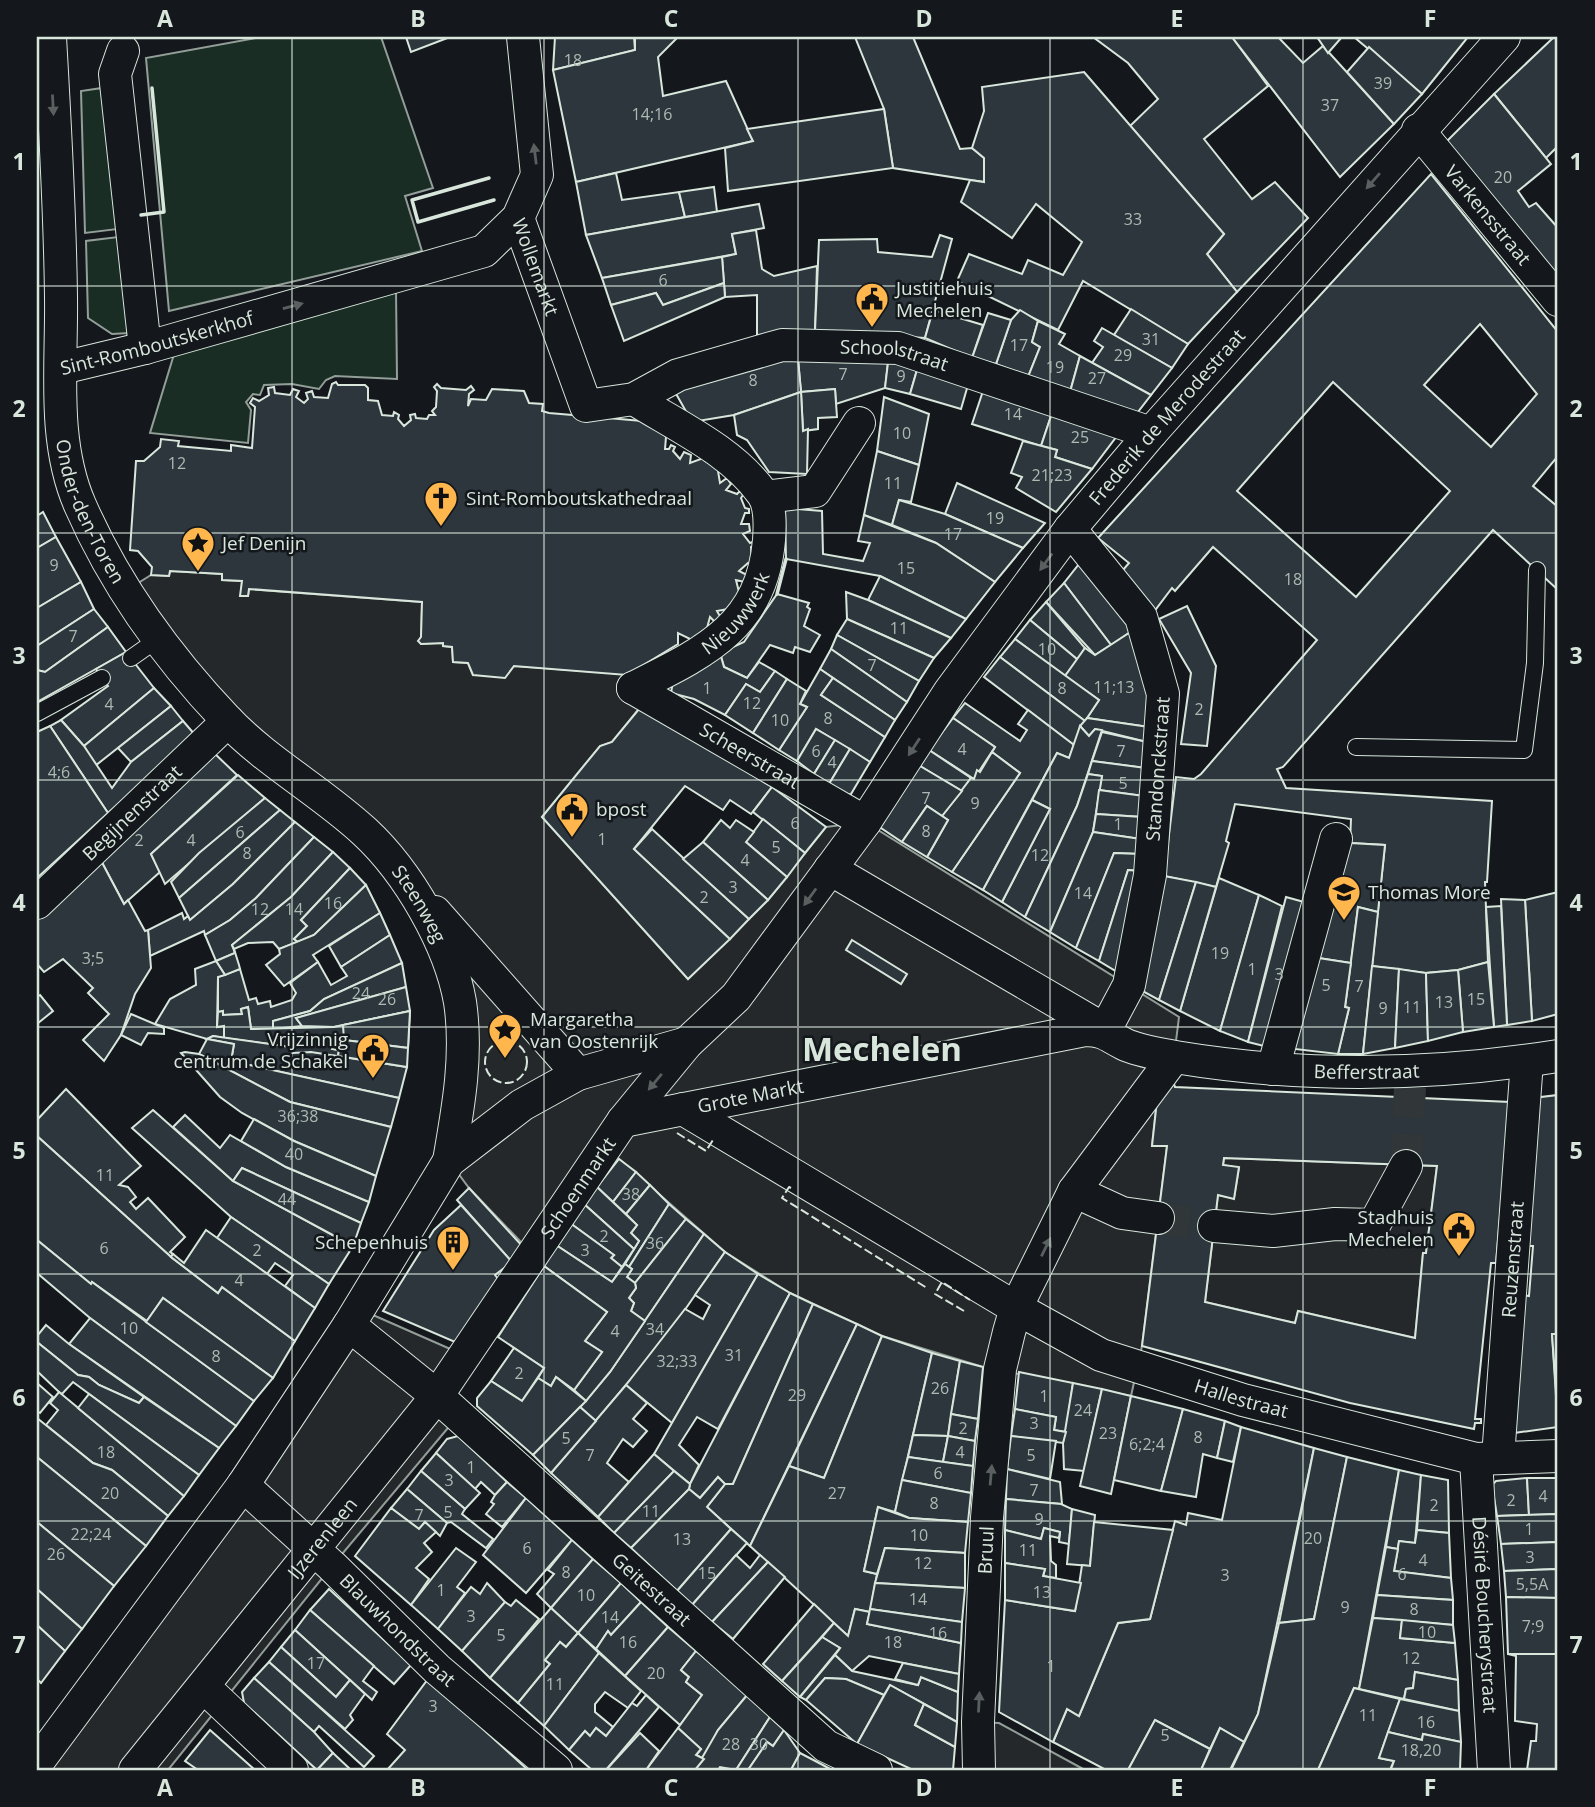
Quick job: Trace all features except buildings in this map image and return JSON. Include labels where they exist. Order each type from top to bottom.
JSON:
[{"type":"street","name":"Sint-Romboutskerkhof","points":[[50,37],[49,298],[62,368],[145,348],[484,251],[518,218]]},
{"type":"street","name":"Wollemarkt","points":[[523,37],[537,175],[518,218],[586,406],[634,399]]},
{"type":"street","name":"Frederik de Merodestraat","points":[[865,822],[950,691],[1070,529],[1151,433],[1426,140],[1504,37]]},
{"type":"street","points":[[123,51],[115,74],[145,348]]},
{"type":"street","name":"Varkensstraat","points":[[1426,140],[1558,300]]},
{"type":"street","name":"Schoolstraat","points":[[634,399],[678,375],[782,345],[898,348],[1151,433]]},
{"type":"street","name":"Onder-den-Toren","points":[[62,368],[62,434],[67,468],[80,505],[124,592],[158,639],[228,721]]},
{"type":"street","points":[[634,399],[720,453],[752,481],[765,497],[815,491],[859,423]]},
{"type":"street","name":"Nieuwwerk","points":[[633,688],[692,658],[750,608],[767,566],[770,524],[765,497]]},
{"type":"street","name":"Standonckstraat","points":[[1070,529],[1141,617],[1163,694],[1150,875],[1129,985],[1105,1031]]},
{"type":"street","name":"Scheerstraat","points":[[633,688],[865,822]]},
{"type":"street","name":"Steenweg","points":[[228,721],[367,833],[410,884],[443,950],[460,1002],[461,1089],[449,1161]]},
{"type":"street","name":"Begijnenstraat","points":[[37,903],[228,721]]},
{"type":"street","points":[[623,1121],[687,1043],[736,997],[865,822]]},
{"type":"street","points":[[1273,1069],[1336,839]]},
{"type":"street","points":[[830,869],[1125,1044],[1174,1057],[1074,1191],[1012,1320]]},
{"type":"street","points":[[410,884],[578,1074],[687,1043]]},
{"type":"street","name":"Grote Markt","points":[[623,1121],[1085,1030],[1105,1031]]},
{"type":"street","name":"Befferstraat","points":[[1174,1057],[1273,1069],[1411,1080],[1558,1056]]},
{"type":"street","name":"Reuzenstraat","points":[[1487,1458],[1527,1061]]},
{"type":"street","name":"Steenweg","points":[[353,1317],[449,1161],[522,1105],[578,1074]]},
{"type":"street","name":"Grote Markt","points":[[683,1109],[1012,1320]]},
{"type":"street","name":"Schoenmarkt","points":[[437,1396],[623,1121]]},
{"type":"street","points":[[1214,1226],[1273,1231],[1335,1224],[1374,1225],[1406,1166]]},
{"type":"street","points":[[1074,1191],[1122,1213],[1158,1218]]},
{"type":"street","points":[[37,1763],[243,1485],[353,1317],[437,1396]]},
{"type":"street","name":"Hallestraat","points":[[1012,1320],[1101,1355],[1243,1400],[1487,1458],[1558,1456]]},
{"type":"street","name":"Bruul","points":[[979,1770],[978,1722],[987,1518],[1000,1369],[1012,1320]]},
{"type":"street","name":"IJzerenleen","points":[[135,1770],[437,1396]]},
{"type":"street","name":"Geitestraat","points":[[437,1396],[826,1746],[876,1770]]},
{"type":"street","name":"Désiré Boucherystraat","points":[[1487,1458],[1494,1770]]},
{"type":"street","name":"Blauwhondstraat","points":[[243,1485],[437,1669],[556,1770]]},
{"type":"street","points":[[204,1687],[292,1770]]},
{"type":"lane","points":[[1356,747],[1524,750],[1535,663],[1537,570]]},
{"type":"lane","points":[[131,658],[158,639]]},
{"type":"lane","points":[[37,713],[102,678]]},
{"type":"green space","points":[[261,37],[381,37],[433,188],[405,196],[422,251],[169,311],[146,58]]},
{"type":"green space","points":[[102,88],[118,229],[85,233],[81,91]]},
{"type":"green space","points":[[118,237],[129,333],[112,334],[88,318],[86,241]]},
{"type":"green space","points":[[396,291],[397,379],[335,376],[326,380],[319,389],[292,384],[264,385],[260,395],[253,394],[246,402],[251,410],[248,443],[150,433],[175,351]]},
{"type":"shaded area","points":[[170,571],[222,574],[222,580],[242,581],[241,596],[248,596],[249,589],[422,602],[421,644],[443,643],[444,646],[452,647],[453,662],[468,663],[473,675],[514,666],[626,674],[639,709],[612,742],[600,746],[542,817],[688,979],[768,900],[826,827],[865,822],[1179,1017],[1174,1057],[1159,1082],[1152,1145],[1167,1146],[1142,1346],[1131,1396],[983,1367],[882,1336],[790,1293],[725,1252],[619,1159],[570,1223],[544,1266],[469,1188],[449,1161],[460,1002],[410,884],[228,721],[124,592],[151,575],[169,576]]},
{"type":"shaded area","points":[[1224,1158],[1437,1166],[1426,1253],[1423,1253],[1415,1338],[1298,1311],[1295,1323],[1205,1302],[1218,1195],[1234,1198],[1239,1168],[1223,1165]]},
{"type":"shaded area","points":[[357,1308],[464,1355],[437,1396],[458,1416],[332,1566],[168,1770],[37,1770]]},
{"type":"shaded area","points":[[978,1722],[999,1723],[1085,1770],[979,1770]]},
{"type":"tunnel","points":[[1406,1166],[1410,1087]]},
{"type":"tunnel","points":[[1158,1218],[1214,1226]]},
{"type":"fence","points":[[506,1041],[521,1047],[527,1062],[521,1077],[506,1083],[491,1077],[485,1062],[491,1047],[506,1041]]},
{"type":"fence","points":[[677,1133],[706,1151],[713,1140]]},
{"type":"fence","points":[[791,1188],[789,1187],[782,1198],[927,1288]]},
{"type":"fence","points":[[964,1311],[935,1294],[942,1282],[970,1300]]},
{"type":"wall","points":[[141,215],[164,212],[152,88]]},
{"type":"wall","points":[[489,178],[412,200],[418,222],[494,200]]},
{"type":"wall","points":[[777,594],[786,559]]},
{"type":"place","name":"Justitiehuis Mechelen","points":[[872,329]]},
{"type":"place","name":"Sint-Romboutskathedraal","points":[[441,528]]},
{"type":"place","name":"Jef Denijn","points":[[198,573]]},
{"type":"place","name":"bpost","points":[[572,839]]},
{"type":"place","name":"Thomas More","points":[[1344,922]]},
{"type":"place","name":"Margaretha van Oostenrijk","points":[[505,1060]]},
{"type":"place","name":"Vrijzinnig centrum de Schakel","points":[[373,1080]]},
{"type":"place","name":"Stadhuis Mechelen","points":[[1459,1258]]},
{"type":"place","name":"Schepenhuis","points":[[453,1272]]},
{"type":"district","name":"Mechelen","points":[[882,1048]]}]
